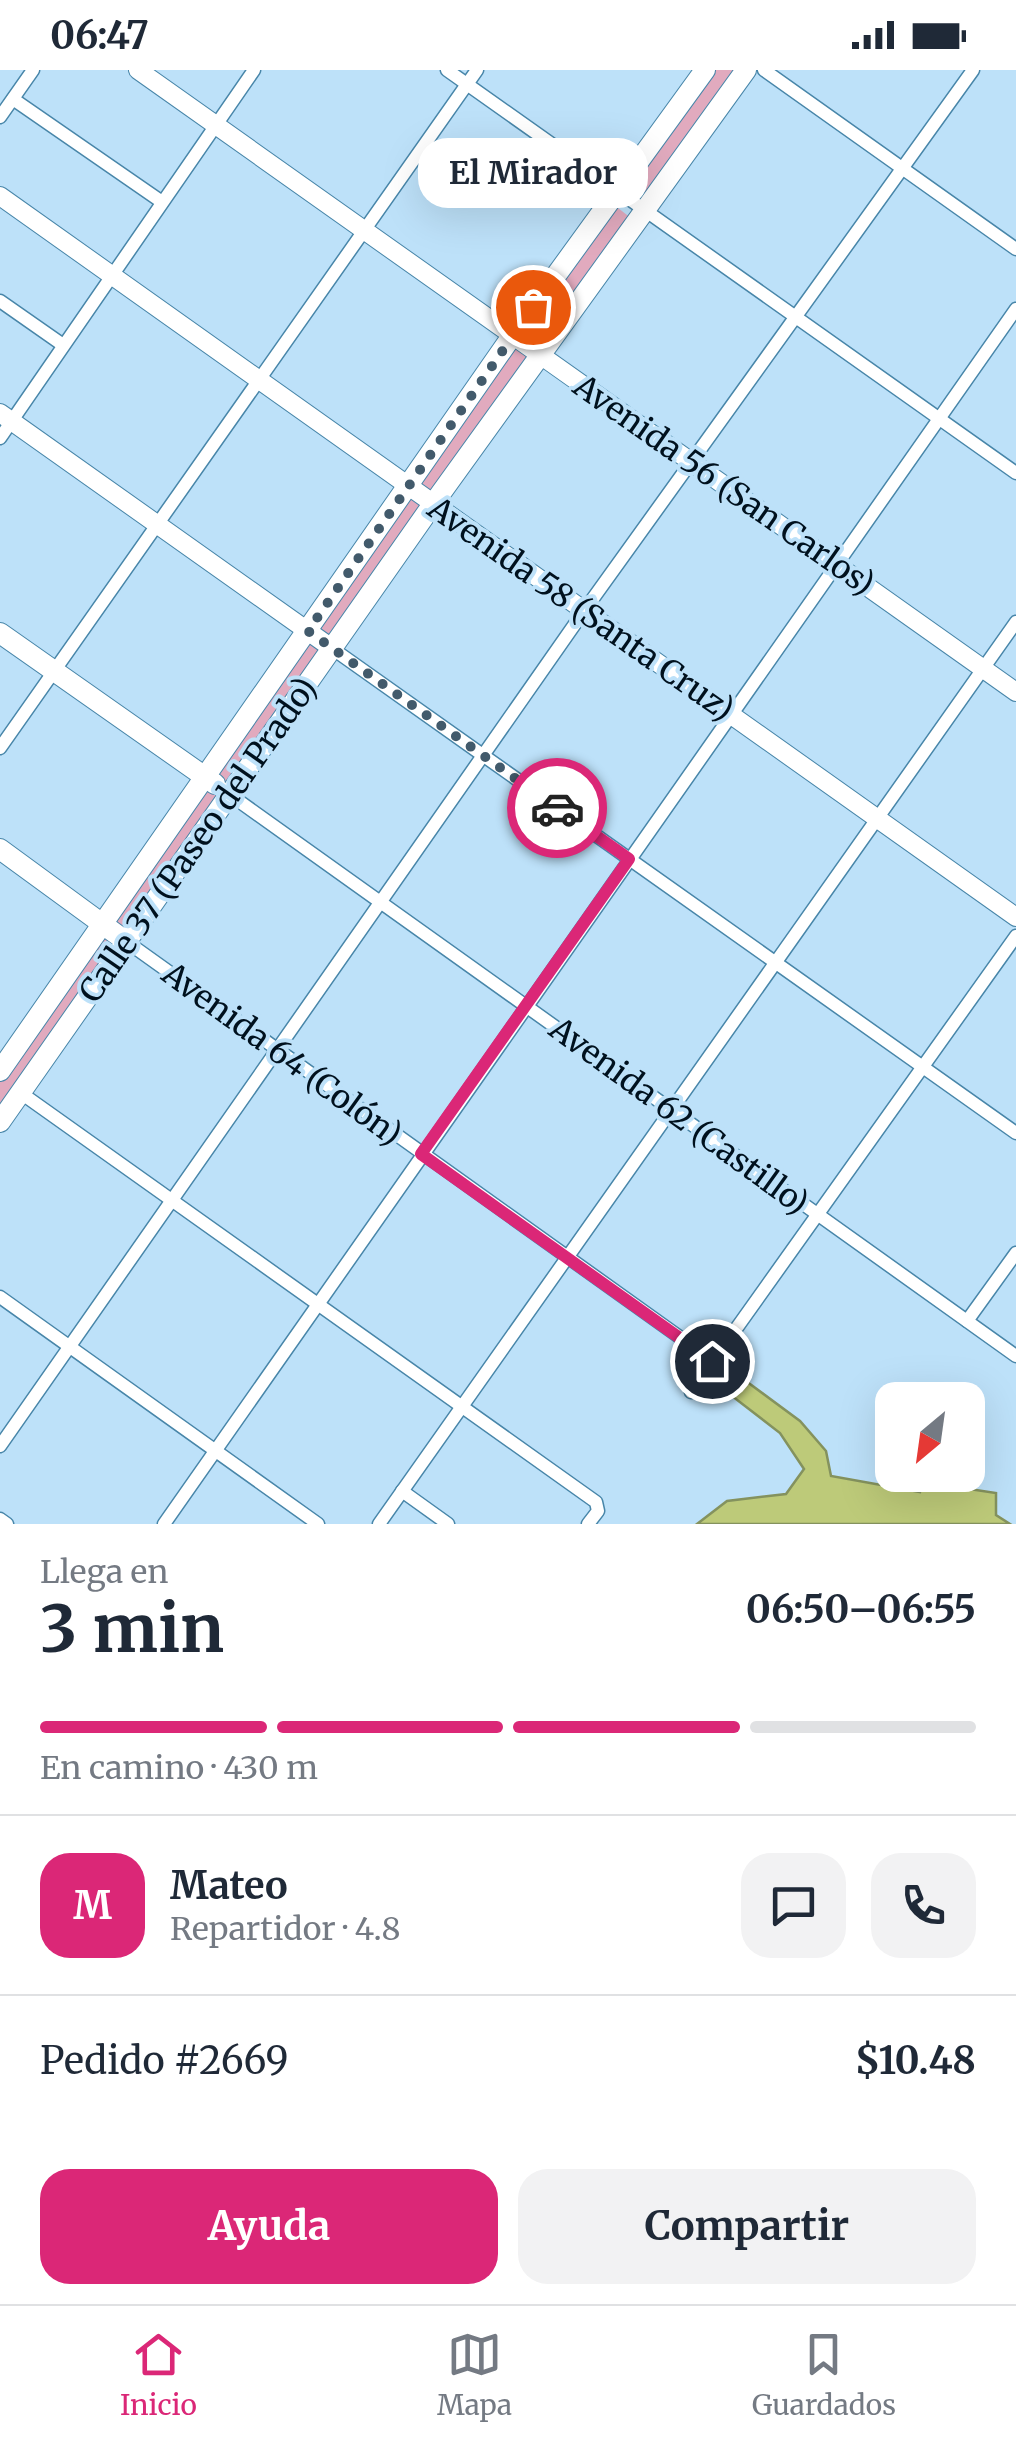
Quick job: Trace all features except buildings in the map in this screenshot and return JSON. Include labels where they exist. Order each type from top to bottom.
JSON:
[{"type":"main road","name":"Avenida 56 (San Carlos)","points":[[138,70],[1016,692]]},
{"type":"main road","name":"Calle 37 (Paseo del Prado)","points":[[0,1071],[512,336],[705,70]]},
{"type":"main road","name":"Calle 37 (Paseo del Prado)","points":[[0,1122],[433,504],[746,70]]},
{"type":"main road","name":"Avenida 58 (Santa Cruz)","points":[[0,196],[1016,917]]},
{"type":"main road","points":[[6,418],[332,649]]},
{"type":"main road","name":"Avenida 62 (Castillo)","points":[[0,633],[229,794]]},
{"type":"main road","name":"Avenida 64 (Colón)","points":[[0,849],[127,942]]},
{"type":"street","points":[[0,117],[33,70]]},
{"type":"street","points":[[0,438],[6,418],[64,346],[254,70]]},
{"type":"street","points":[[447,70],[1016,474]]},
{"type":"street","points":[[0,748],[477,70]]},
{"type":"street","points":[[764,70],[1016,250]]},
{"type":"street","points":[[0,1446],[584,611],[973,70]]},
{"type":"street","points":[[13,99],[162,202]]},
{"type":"street","points":[[0,301],[64,346]]},
{"type":"street","points":[[164,1524],[1016,309]]},
{"type":"street","points":[[380,1524],[1016,622]]},
{"type":"street","points":[[332,649],[1016,1133]]},
{"type":"street","name":"Avenida 62 (Castillo)","points":[[229,794],[1016,1356]]},
{"type":"street","points":[[691,1392],[1016,936]]},
{"type":"street","name":"Avenida 64 (Colón)","points":[[127,942],[712,1361]]},
{"type":"street","points":[[21,1093],[461,1404],[598,1506],[588,1524]]},
{"type":"street","points":[[967,1321],[1016,1253]]},
{"type":"street","points":[[0,1296],[318,1524]]},
{"type":"street","points":[[402,1490],[448,1524]]},
{"type":"street","points":[[0,1519],[7,1524]]},
{"type":"shaded area","points":[[712,70],[737,70],[647,194],[631,182]]},
{"type":"shaded area","points":[[614,205],[631,218],[0,1112],[0,1080]]},
{"type":"shaded area","points":[[727,1367],[800,1421],[826,1451],[831,1476],[875,1484],[875,1492],[996,1493],[996,1515],[1010,1524],[697,1524],[727,1501],[786,1494],[804,1469],[780,1433],[715,1379]]},
{"type":"way so far","points":[[533,307],[308,631],[557,808]]},
{"type":"place","name":"El Mirador","points":[[533,307]]},
{"type":"route","points":[[557,808],[629,859],[421,1154],[712,1361]]}]
